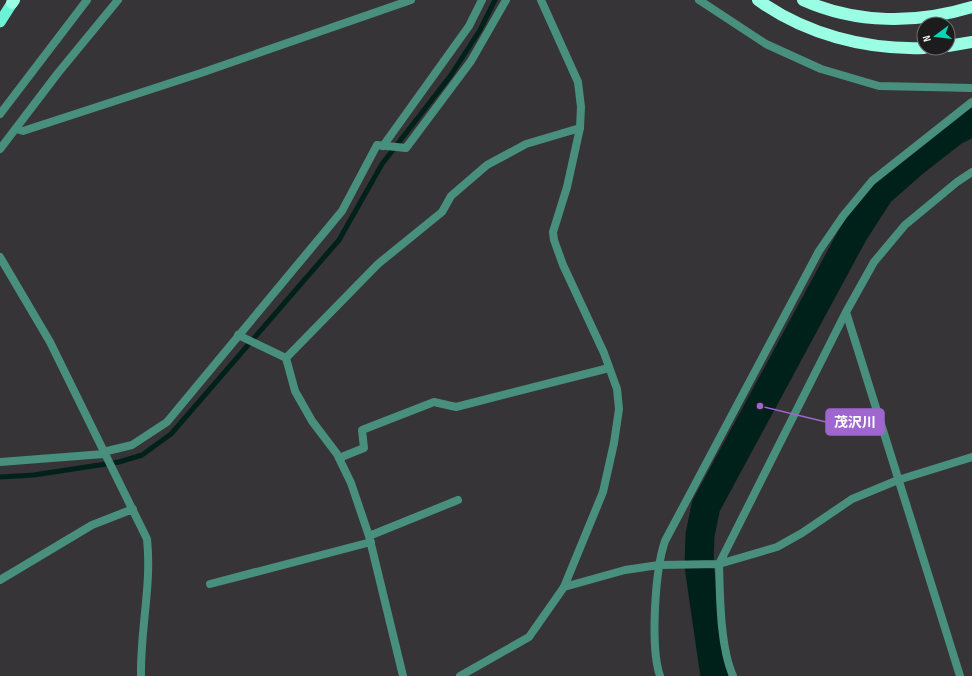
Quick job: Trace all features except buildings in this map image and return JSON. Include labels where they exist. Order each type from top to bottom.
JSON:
[{"type":"highway","points":[[758,0],[768,7],[803,25],[838,38],[872,45],[916,48]]},
{"type":"highway","points":[[803,0],[841,13],[874,19],[905,19],[935,16],[972,7]]},
{"type":"highway","points":[[0,22],[13,1]]},
{"type":"highway","points":[[956,45],[972,42]]},
{"type":"street","points":[[0,114],[87,0]]},
{"type":"street","points":[[0,149],[118,0]]},
{"type":"street","points":[[16,129],[23,131],[53,122],[201,73],[411,0]]},
{"type":"street","points":[[383,146],[469,26],[482,0]]},
{"type":"street","points":[[0,462],[104,453],[132,445],[167,422],[342,211],[377,145],[406,148],[471,61],[506,0]]},
{"type":"street","points":[[462,676],[529,637],[564,587],[603,492],[614,443],[619,409],[617,389],[604,353],[563,266],[554,240],[553,232],[567,187],[580,128],[581,108],[578,82],[541,0]]},
{"type":"street","points":[[699,0],[766,44],[821,69],[879,86],[972,88]]},
{"type":"street","points":[[660,676],[656,664],[655,637],[665,541],[819,251],[843,216],[872,181],[972,102]]},
{"type":"street","points":[[286,358],[378,264],[442,212],[451,196],[487,164],[526,144],[580,128]]},
{"type":"street","points":[[733,676],[726,650],[720,604],[719,564],[846,312],[874,262],[905,225],[957,182],[972,172]]},
{"type":"street","points":[[0,257],[50,342],[147,539],[149,556],[142,676]]},
{"type":"street","points":[[846,312],[960,676]]},
{"type":"street","points":[[240,335],[286,358]]},
{"type":"street","points":[[286,358],[294,391],[339,458],[350,483],[370,539],[403,676]]},
{"type":"street","points":[[339,458],[364,448],[362,430],[434,402],[456,407],[609,368]]},
{"type":"street","points":[[564,587],[624,570],[662,565],[719,564],[777,547],[802,533],[852,499],[898,480],[972,457]]},
{"type":"street","points":[[210,584],[370,539],[458,500]]},
{"type":"street","points":[[0,580],[92,525],[133,509]]},
{"type":"waterway","points":[[0,477],[34,475],[119,462],[142,455],[171,434],[339,240],[382,164],[451,75],[480,30],[495,0]]},
{"type":"waterway","points":[[715,676],[699,566],[700,535],[706,506],[853,234],[880,192],[913,163],[954,131],[972,122]]},
{"type":"place","name":"茂沢川","points":[[760,406]]}]
